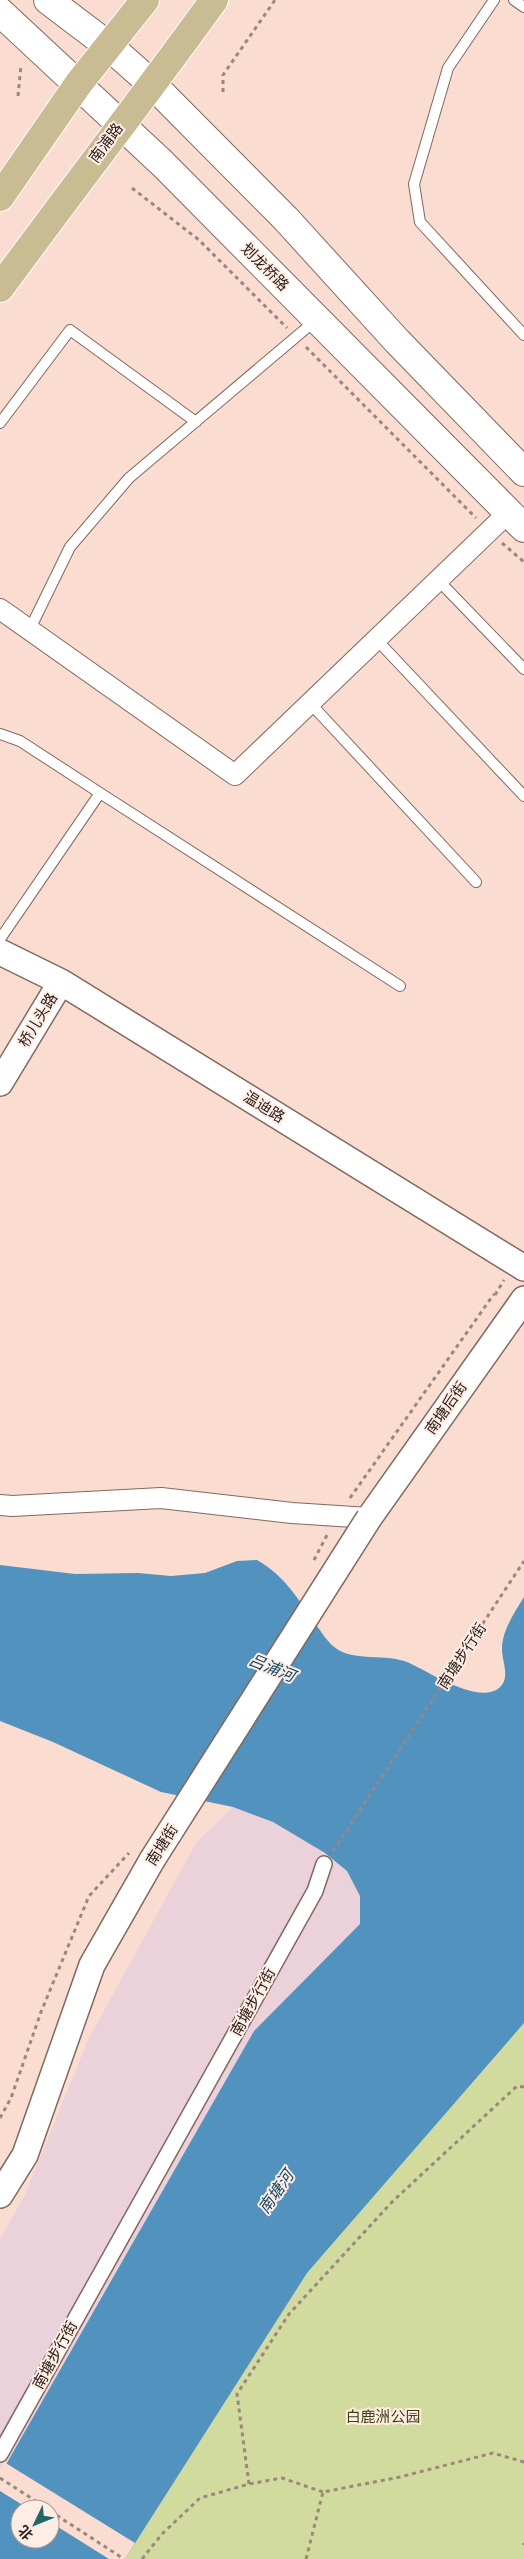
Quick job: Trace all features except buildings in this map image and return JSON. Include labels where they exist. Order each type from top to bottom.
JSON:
[{"type":"main road","points":[[48,0],[110,47],[153,85],[286,219],[397,341],[524,472]]},
{"type":"main road","points":[[0,197],[79,84],[110,47],[145,0]]},
{"type":"main road","name":"南浦路","points":[[0,288],[121,123],[153,85],[214,0]]},
{"type":"main road","name":"划龙桥路","points":[[0,12],[121,123],[516,520]]},
{"type":"street","points":[[0,609],[235,775],[489,531],[516,520]]},
{"type":"street","name":"温迪路","points":[[0,952],[61,982],[524,1268]]},
{"type":"street","name":"桥儿头路","points":[[0,1083],[61,982]]},
{"type":"street","name":"南塘后街","points":[[369,1518],[524,1299]]},
{"type":"street","points":[[0,1505],[12,1506],[160,1498],[292,1514],[369,1518]]},
{"type":"street","name":"南塘街","points":[[0,2194],[25,2155],[92,1965],[152,1860],[369,1518]]},
{"type":"street","name":"南塘步行街","points":[[0,2454],[314,1892],[324,1864]]},
{"type":"lane","points":[[494,0],[448,68],[414,184],[420,222],[524,335]]},
{"type":"lane","points":[[514,0],[524,7]]},
{"type":"lane","points":[[29,631],[70,547],[129,478],[317,320]]},
{"type":"lane","points":[[0,424],[70,330],[196,422]]},
{"type":"lane","points":[[438,580],[524,669]]},
{"type":"lane","points":[[376,639],[524,796]]},
{"type":"lane","points":[[310,703],[476,882]]},
{"type":"lane","points":[[0,734],[20,741],[400,986]]},
{"type":"lane","points":[[0,939],[100,793]]},
{"type":"path","points":[[223,92],[223,75],[275,0]]},
{"type":"path","points":[[18,96],[21,65]]},
{"type":"path","points":[[132,188],[199,240],[489,531],[524,562]]},
{"type":"path","points":[[311,1566],[337,1516],[494,1294]]},
{"type":"path","name":"南塘步行街","points":[[324,1864],[524,1561]]},
{"type":"path","points":[[249,2484],[237,2394],[289,2314],[392,2202],[517,2086],[524,2087]]},
{"type":"path","points":[[142,2559],[162,2534],[200,2498],[249,2484],[282,2478],[323,2492],[400,2477],[493,2453],[524,2462]]},
{"type":"path","points":[[0,2478],[32,2499]]},
{"type":"path","points":[[306,2559],[323,2492]]},
{"type":"path","points":[[60,2517],[124,2559]]},
{"type":"shaded area","points":[[233,1807],[273,1822],[325,1853],[347,1871],[360,1896],[360,1924],[254,2031],[0,2475],[0,2238],[24,2197],[88,2040],[196,1843]]},
{"type":"green space","name":"白鹿洲公园","points":[[524,2023],[524,2559],[125,2559],[307,2273]]},
{"type":"water","points":[[257,1560],[276,1573],[296,1596],[325,1637],[337,1649],[352,1655],[390,1658],[407,1662],[453,1685],[479,1692],[490,1692],[499,1688],[505,1680],[502,1649],[504,1635],[524,1597],[524,2023],[307,2273],[125,2559],[0,2559],[0,2475],[254,2031],[360,1924],[360,1896],[347,1871],[325,1853],[273,1822],[233,1807],[161,1792],[53,1742],[0,1721],[0,1565],[75,1574],[138,1573],[171,1576],[205,1573],[237,1561]]},
{"type":"pier","points":[[4,2462],[135,2543],[125,2559],[109,2559],[60,2528],[60,2499],[13,2499],[0,2491],[0,2470]]},
{"type":"water label","name":"吕浦河","points":[[272,1668]]},
{"type":"water label","name":"南塘河","points":[[276,2192]]}]
